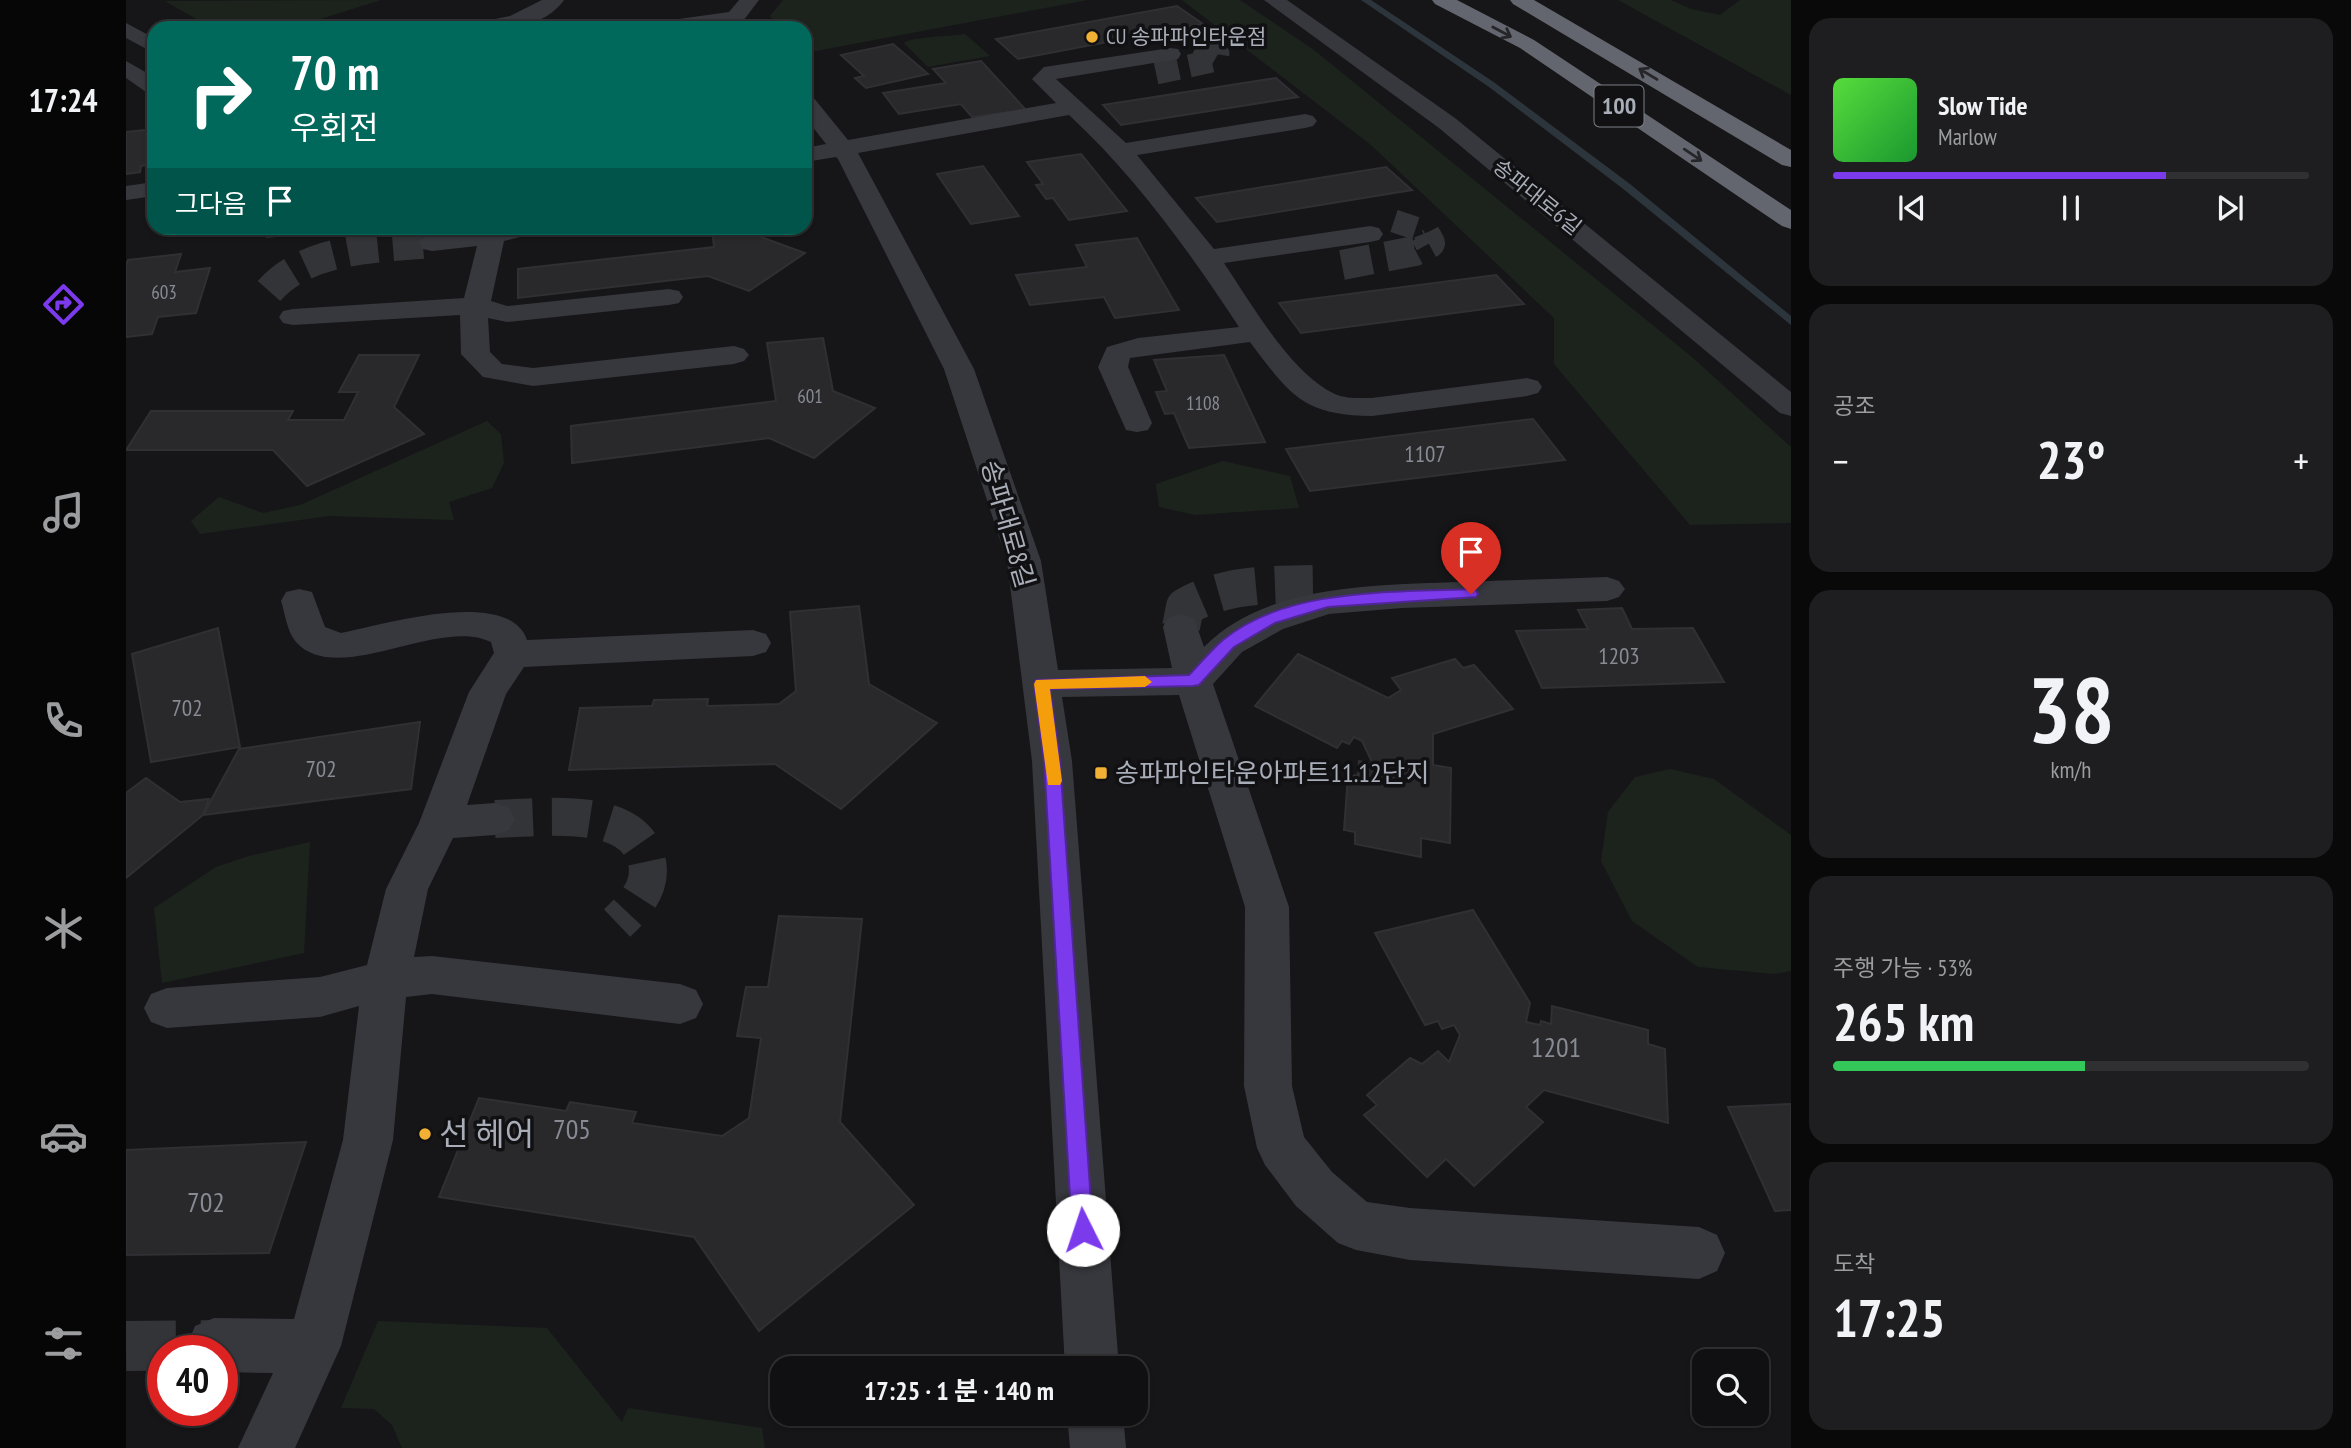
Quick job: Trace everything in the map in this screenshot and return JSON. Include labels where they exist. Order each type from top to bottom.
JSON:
[{"type":"highway","name":"100","points":[[1442,0],[1527,44],[1791,221]]},
{"type":"highway","name":"100","points":[[1520,0],[1791,160]]},
{"type":"street","points":[[522,21],[554,0]]},
{"type":"street","points":[[741,21],[749,0]]},
{"type":"street","name":"송파대로6길","points":[[1274,0],[1447,123],[1791,407]]},
{"type":"street","points":[[126,29],[147,42]]},
{"type":"street","points":[[1163,64],[1092,66],[1052,72],[1045,75],[1044,79],[1120,151],[1208,258],[1258,333],[1296,383],[1326,402],[1349,407],[1372,407],[1527,387]]},
{"type":"street","points":[[126,68],[147,93]]},
{"type":"street","points":[[812,154],[1075,107]]},
{"type":"street","name":"송파대로8길","points":[[812,111],[843,149],[959,369],[1024,561],[1053,775],[1091,1356]]},
{"type":"street","points":[[1120,151],[1305,121]]},
{"type":"street","points":[[126,193],[147,191]]},
{"type":"street","points":[[1208,258],[1370,234]]},
{"type":"street","points":[[432,243],[496,235]]},
{"type":"street","points":[[492,236],[476,306],[476,354],[493,372],[533,377],[734,355]]},
{"type":"street","points":[[1291,246],[1306,260],[1325,267]]},
{"type":"street","points":[[293,317],[476,306],[507,314],[669,297]]},
{"type":"street","points":[[1137,423],[1113,367],[1117,354],[1138,347],[1258,333]]},
{"type":"street","points":[[1042,684],[1193,681],[1229,643],[1270,620],[1327,602],[1402,596],[1607,589]]},
{"type":"street","points":[[299,601],[309,634],[324,643],[341,646],[450,624],[489,626],[507,635],[513,654]]},
{"type":"street","points":[[1181,627],[1193,681],[1267,907],[1268,1086],[1282,1148],[1314,1189],[1356,1224],[1410,1234],[1699,1253]]},
{"type":"street","points":[[513,654],[753,643]]},
{"type":"street","points":[[266,1448],[314,1346],[368,1139],[387,979],[407,889],[440,823],[488,692],[513,654]]},
{"type":"street","points":[[440,823],[495,819]]},
{"type":"street","points":[[167,1007],[320,997],[387,979],[432,975],[680,1004]]},
{"type":"street","points":[[238,1345],[314,1346]]},
{"type":"street","points":[[1096,1426],[1098,1448]]},
{"type":"shaded area","points":[[381,0],[314,21],[200,21],[165,1]]},
{"type":"shaded area","points":[[783,0],[1088,0],[812,52],[812,21],[775,21],[770,16]]},
{"type":"shaded area","points":[[1182,0],[1240,0],[1314,50],[1692,357],[1791,447],[1791,523],[1690,525],[1554,364],[1554,318],[1371,145]]},
{"type":"shaded area","points":[[1618,0],[1671,0],[1691,9],[1720,15],[1740,0],[1791,0],[1791,95]]},
{"type":"shaded area","points":[[965,34],[990,56],[928,67],[904,43],[923,38]]},
{"type":"shaded area","points":[[487,421],[501,434],[504,463],[492,488],[449,502],[454,520],[329,516],[200,534],[191,521],[219,497],[263,513],[300,505]]},
{"type":"shaded area","points":[[1223,461],[1290,476],[1299,508],[1195,515],[1159,507],[1156,484]]},
{"type":"shaded area","points":[[1670,769],[1714,779],[1791,835],[1791,971],[1774,974],[1698,967],[1632,921],[1601,861],[1608,812],[1635,777]]},
{"type":"shaded area","points":[[310,842],[304,953],[162,983],[154,908],[216,867],[249,856]]},
{"type":"shaded area","points":[[378,1321],[547,1328],[622,1422],[628,1408],[762,1428],[765,1448],[402,1448],[392,1425],[374,1409],[341,1408]]},
{"type":"building","points":[[1177,6],[1203,24],[1018,59],[996,39]]},
{"type":"building","points":[[893,44],[928,74],[866,88],[855,78],[864,76],[841,55]]},
{"type":"building","points":[[981,61],[1026,110],[972,117],[961,104],[899,114],[883,93],[946,83],[933,69]]},
{"type":"building","points":[[1276,78],[1298,97],[1121,125],[1103,105]]},
{"type":"building","points":[[147,130],[147,165],[141,166],[140,172],[126,174],[126,132]]},
{"type":"building","points":[[1081,154],[1127,211],[1069,220],[1053,198],[1046,199],[1036,185],[1043,184],[1027,162]]},
{"type":"building","points":[[983,166],[1019,216],[971,224],[937,174]]},
{"type":"building","points":[[1386,167],[1412,190],[1217,222],[1196,198]]},
{"type":"building","points":[[713,235],[761,235],[805,253],[749,291],[708,276],[518,298],[518,269],[714,247]]},
{"type":"building","points":[[1137,238],[1179,310],[1115,318],[1104,297],[1030,305],[1016,275],[1087,267],[1076,245]]},
{"type":"building","points":[[181,254],[175,272],[210,268],[196,313],[158,317],[152,334],[126,337],[128,260]]},
{"type":"building","points":[[1496,275],[1524,304],[1301,333],[1279,303]]},
{"type":"building","points":[[823,338],[833,391],[875,408],[814,458],[769,438],[572,463],[571,426],[776,401],[767,343]]},
{"type":"building","points":[[359,355],[419,355],[394,407],[424,434],[307,486],[273,450],[126,450],[151,411],[293,411],[288,420],[344,420],[358,392],[339,392]]},
{"type":"building","points":[[1224,355],[1265,442],[1189,448],[1174,413],[1165,414],[1156,392],[1167,391],[1154,360]]},
{"type":"building","points":[[1533,419],[1565,460],[1310,491],[1286,449]]},
{"type":"building","points":[[859,606],[869,684],[937,723],[841,809],[775,764],[569,770],[580,708],[652,706],[654,700],[708,699],[707,706],[779,704],[796,691],[790,612]]},
{"type":"building","points":[[1622,608],[1632,629],[1693,628],[1724,682],[1542,688],[1516,631],[1588,629],[1578,610]]},
{"type":"building","points":[[218,628],[240,747],[151,762],[132,654]]},
{"type":"building","points":[[1298,654],[1388,698],[1401,690],[1392,678],[1455,659],[1463,668],[1474,665],[1513,709],[1433,734],[1433,765],[1451,768],[1450,843],[1421,838],[1421,857],[1355,844],[1355,832],[1344,830],[1348,776],[1358,775],[1359,761],[1373,764],[1362,741],[1354,737],[1349,744],[1342,741],[1337,748],[1255,706]]},
{"type":"building","points":[[420,722],[411,789],[203,815],[239,749]]},
{"type":"building","points":[[146,778],[180,802],[209,799],[203,815],[126,878],[126,793]]},
{"type":"building","points":[[1473,910],[1530,1003],[1526,1022],[1540,1025],[1541,1021],[1551,1024],[1552,1006],[1648,1030],[1648,1044],[1665,1049],[1668,1123],[1544,1090],[1526,1107],[1543,1122],[1474,1186],[1446,1159],[1427,1177],[1364,1115],[1377,1105],[1367,1095],[1410,1058],[1422,1064],[1438,1051],[1449,1062],[1460,1035],[1454,1025],[1442,1029],[1438,1021],[1425,1025],[1375,933]]},
{"type":"building","points":[[779,916],[862,919],[840,1122],[914,1205],[759,1331],[694,1237],[439,1197],[479,1098],[566,1111],[570,1102],[636,1112],[632,1123],[722,1136],[749,1118],[761,1038],[737,1036],[746,987],[768,987]]},
{"type":"building","points":[[1791,1104],[1791,1210],[1775,1211],[1728,1107]]},
{"type":"building","points":[[306,1142],[269,1253],[126,1255],[126,1150]]},
{"type":"waterway","points":[[1365,0],[1492,85],[1626,186],[1791,322]]},
{"type":"tunnel","points":[[1156,73],[1217,60],[1218,54],[1195,41]]},
{"type":"tunnel","points":[[1394,221],[1424,231],[1426,235]]},
{"type":"tunnel","points":[[1342,265],[1415,251],[1430,243],[1426,235]]},
{"type":"tunnel","points":[[269,291],[285,277],[323,258],[345,252],[432,243]]},
{"type":"tunnel","points":[[1181,627],[1185,607],[1216,593],[1249,587],[1316,584]]},
{"type":"tunnel","points":[[495,819],[581,818],[622,829],[637,841],[646,858],[648,877],[637,902],[617,923]]},
{"type":"tunnel","points":[[126,1346],[147,1346]]},
{"type":"slow traffic","points":[[1054,781],[1042,684],[1145,682]]},
{"type":"place","name":"CU 송파파인타운점","points":[[1092,37]]},
{"type":"place","name":"송파파인타운아파트11.12단지","points":[[1101,773]]},
{"type":"place","name":"선 헤어","points":[[425,1134]]},
{"type":"route","points":[[1083,1230],[1052,761],[1042,684],[1193,681],[1229,643],[1270,620],[1327,602],[1471,594]]}]
